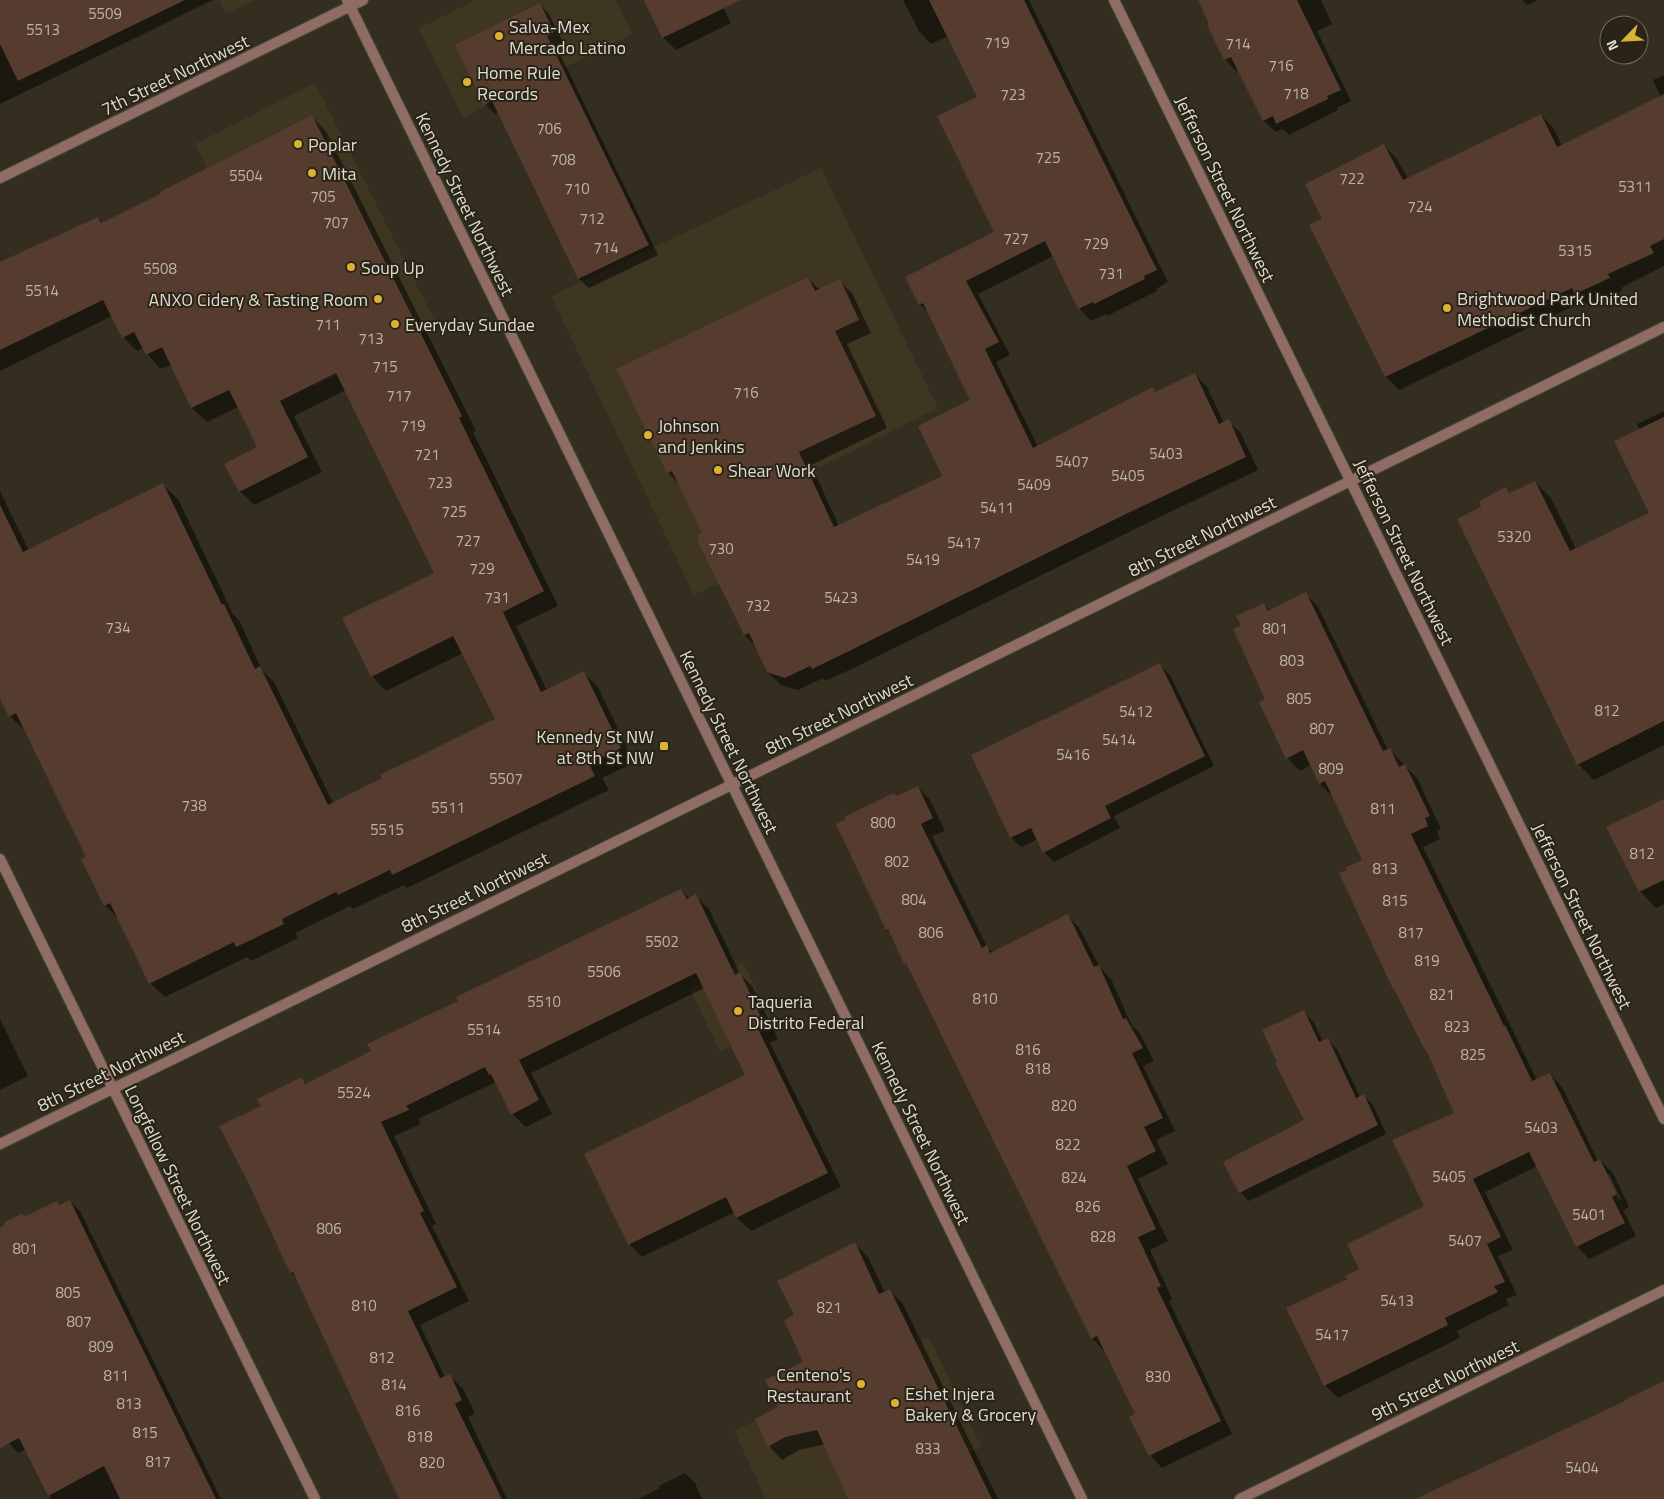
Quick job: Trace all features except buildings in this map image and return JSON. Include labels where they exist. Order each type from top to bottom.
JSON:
[{"type":"street","name":"7th Street Northwest","points":[[0,178],[348,3],[363,0]]},
{"type":"street","name":"Jefferson Street Northwest","points":[[1114,0],[1664,1119]]},
{"type":"street","name":"Kennedy Street Northwest","points":[[348,3],[1082,1499]]},
{"type":"street","name":"8th Street Northwest","points":[[0,1144],[1664,327]]},
{"type":"street","name":"Longfellow Street Northwest","points":[[0,859],[315,1499]]},
{"type":"street","name":"9th Street Northwest","points":[[1240,1499],[1664,1290]]},
{"type":"shaded area","points":[[219,0],[255,0],[226,14]]},
{"type":"shaded area","points":[[476,0],[616,0],[632,34],[463,118],[419,28]]},
{"type":"shaded area","points":[[315,83],[437,325],[316,386],[195,144]]},
{"type":"shaded area","points":[[821,168],[938,408],[731,512],[755,568],[694,595],[551,296]]},
{"type":"shaded area","points":[[743,962],[774,1026],[720,1051],[689,988]]},
{"type":"shaded area","points":[[929,1337],[981,1447],[874,1499],[766,1499],[734,1431]]},
{"type":"place","name":"Salva-Mex Mercado Latino","points":[[499,36]]},
{"type":"place","name":"Home Rule Records","points":[[467,82]]},
{"type":"place","name":"Poplar","points":[[298,144]]},
{"type":"place","name":"Mita","points":[[312,173]]},
{"type":"place","name":"Soup Up","points":[[351,267]]},
{"type":"place","name":"ANXO Cidery & Tasting Room","points":[[378,299]]},
{"type":"place","name":"Brightwood Park United Methodist Church","points":[[1447,308]]},
{"type":"place","name":"Everyday Sundae","points":[[395,324]]},
{"type":"place","name":"Johnson and Jenkins","points":[[648,435]]},
{"type":"place","name":"Shear Work","points":[[718,470]]},
{"type":"place","name":"Kennedy St NW at 8th St NW","points":[[664,746]]},
{"type":"place","name":"Taqueria Distrito Federal","points":[[738,1011]]},
{"type":"place","name":"Centeno's Restaurant","points":[[861,1384]]},
{"type":"place","name":"Eshet Injera Bakery & Grocery","points":[[895,1403]]}]
